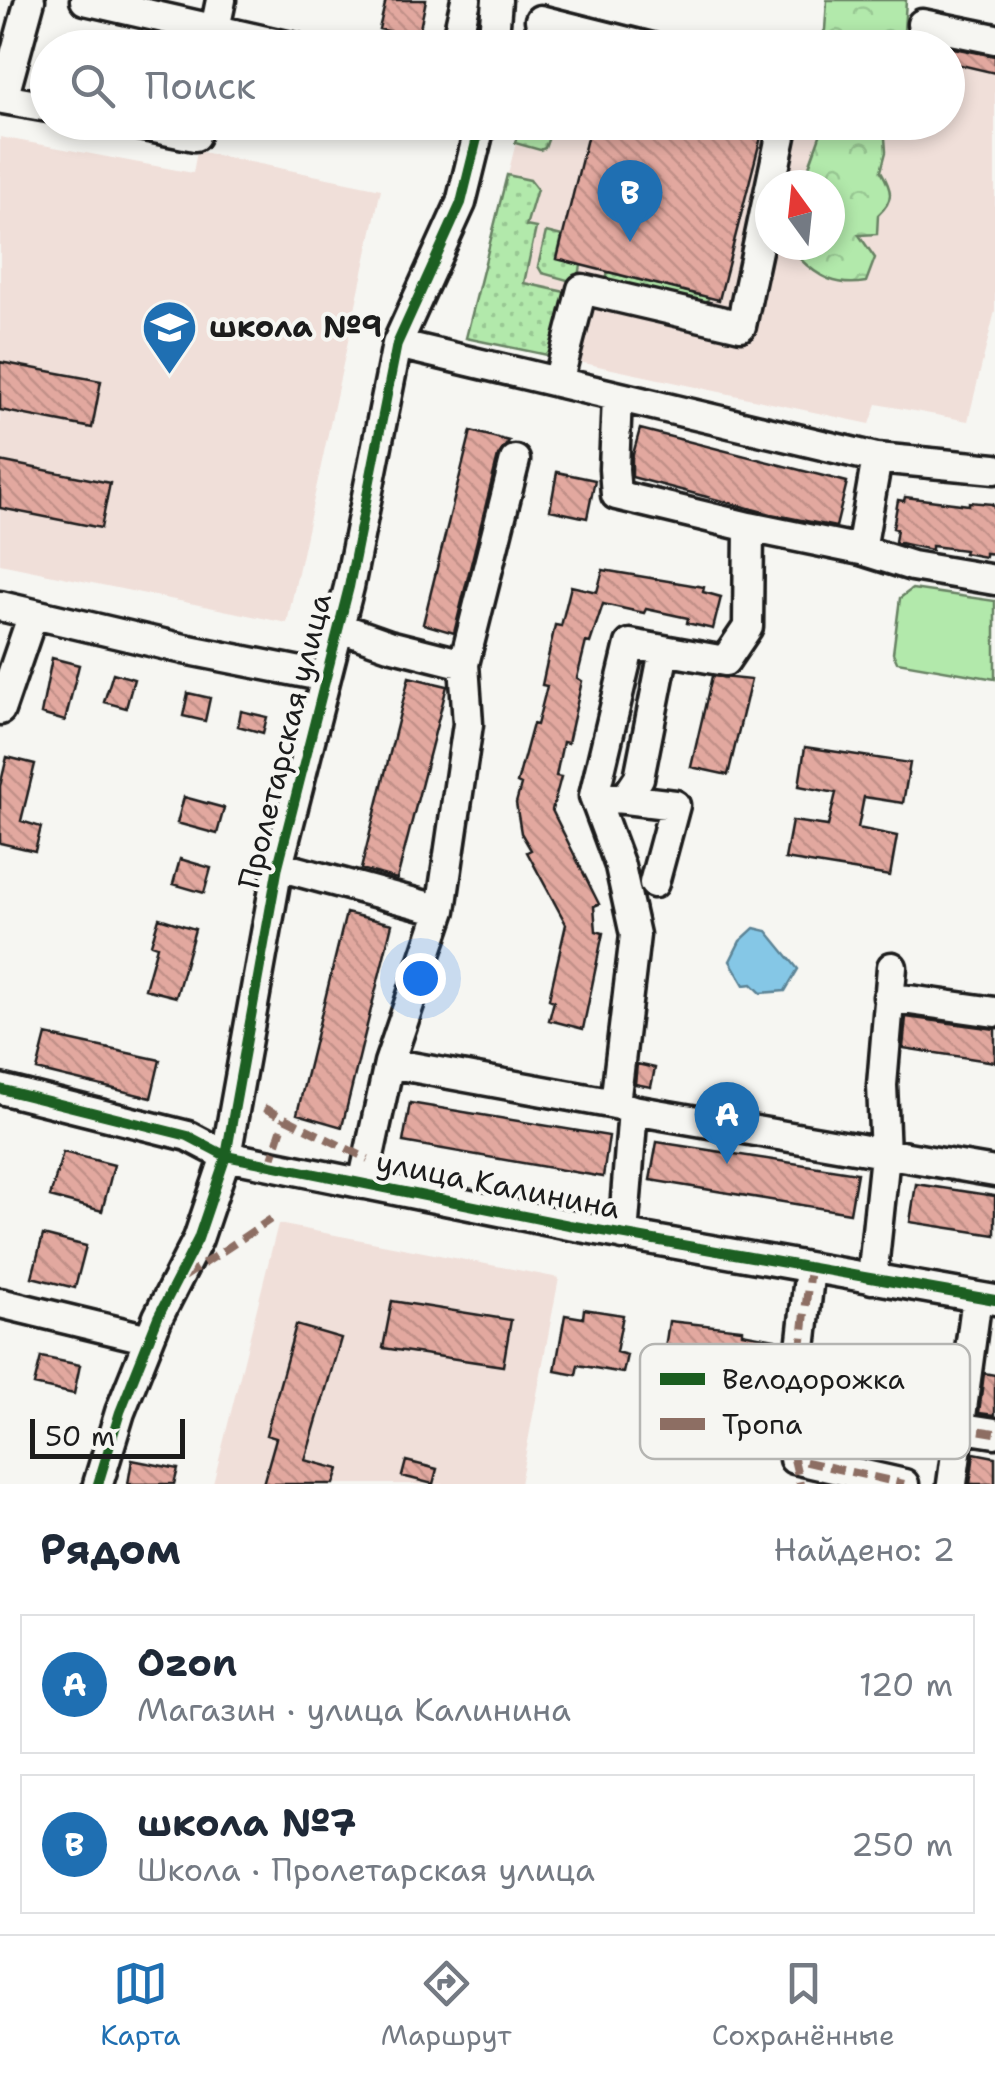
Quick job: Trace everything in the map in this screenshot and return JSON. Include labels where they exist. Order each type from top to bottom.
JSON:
[{"type":"street","points":[[30,0],[9,42],[2,99],[30,104]]},
{"type":"street","points":[[86,0],[198,30]]},
{"type":"street","points":[[220,30],[221,0]]},
{"type":"street","points":[[458,30],[466,0]]},
{"type":"street","points":[[494,30],[497,0]]},
{"type":"street","points":[[540,20],[580,30]]},
{"type":"street","points":[[922,24],[994,34]]},
{"type":"street","name":"Пролетарская улица","points":[[98,1484],[120,1412],[149,1339],[198,1238],[226,1156],[278,866],[348,587],[397,344],[461,202],[476,140]]},
{"type":"street","points":[[558,382],[582,289],[741,326],[780,140]]},
{"type":"street","points":[[397,344],[877,458],[995,469]]},
{"type":"street","points":[[617,397],[616,494],[749,528],[861,550],[912,566],[995,580]]},
{"type":"street","points":[[861,550],[877,458]]},
{"type":"street","points":[[363,1184],[389,1063],[441,910],[468,724],[464,664],[515,460]]},
{"type":"street","points":[[623,1235],[624,1107],[635,935],[620,866],[594,796],[630,644],[725,661],[748,627],[749,528]]},
{"type":"street","points":[[0,606],[184,650],[326,677]]},
{"type":"street","points":[[0,710],[32,614]]},
{"type":"street","points":[[338,627],[464,664]]},
{"type":"street","points":[[626,799],[638,778],[664,651]]},
{"type":"street","points":[[594,796],[675,805],[654,883]]},
{"type":"street","points":[[278,866],[441,910]]},
{"type":"street","points":[[872,1279],[886,1156],[882,1085],[892,967]]},
{"type":"street","points":[[888,997],[995,1012]]},
{"type":"street","points":[[389,1063],[886,1156],[995,1172]]},
{"type":"street","name":"улица Калинина","points":[[0,1089],[188,1136],[226,1156],[623,1235],[986,1298]]},
{"type":"street","points":[[801,1344],[810,1268]]},
{"type":"street","points":[[970,1377],[986,1298]]},
{"type":"street","points":[[0,1303],[149,1339]]},
{"type":"street","points":[[970,1429],[995,1433]]},
{"type":"street","points":[[794,1459],[904,1484]]},
{"type":"street","points":[[952,1484],[956,1459]]},
{"type":"shaded area","points":[[965,65],[995,72],[995,311],[968,421],[877,404],[870,424],[466,338],[517,140],[965,140]]},
{"type":"shaded area","name":"школа №9","points":[[0,137],[193,173],[197,151],[381,189],[287,623],[0,564]]},
{"type":"shaded area","points":[[278,1224],[559,1278],[520,1484],[213,1484]]},
{"type":"green space","points":[[827,0],[906,0],[904,30],[825,30]]},
{"type":"green space","points":[[516,140],[548,140],[540,150],[515,143]]},
{"type":"green space","points":[[818,140],[885,140],[881,171],[890,194],[878,215],[877,234],[859,235],[875,258],[866,282],[846,283],[813,270],[801,260],[845,260],[845,170],[808,170]]},
{"type":"green space","points":[[507,175],[530,180],[537,189],[526,226],[536,228],[524,283],[574,294],[557,357],[466,338]]},
{"type":"green space","points":[[546,232],[562,236],[557,258],[581,265],[578,283],[542,273],[538,266]]},
{"type":"green space","points":[[608,272],[709,297],[704,306],[605,283]]},
{"type":"green space","points":[[912,589],[995,601],[995,679],[897,662],[893,653],[900,598]]},
{"type":"water","points":[[754,928],[767,931],[798,969],[785,991],[761,993],[752,984],[744,985],[730,961],[740,941]]},
{"type":"building","points":[[386,0],[426,0],[420,30],[379,29]]},
{"type":"building","points":[[965,50],[995,56],[995,73],[965,66]]},
{"type":"building","points":[[587,140],[760,140],[719,300],[557,259]]},
{"type":"building","points":[[0,362],[101,381],[92,428],[0,410]]},
{"type":"building","points":[[640,429],[847,482],[836,527],[632,477],[632,458]]},
{"type":"building","points":[[471,431],[509,441],[498,456],[454,633],[423,624]]},
{"type":"building","points":[[0,461],[110,483],[101,528],[0,508]]},
{"type":"building","points":[[557,472],[595,480],[587,518],[550,510]]},
{"type":"building","points":[[905,497],[992,504],[995,554],[985,553],[985,557],[964,553],[965,550],[932,546],[932,550],[895,542],[898,500],[904,501]]},
{"type":"building","points":[[603,570],[704,587],[703,592],[721,597],[713,629],[687,623],[688,618],[603,604],[590,643],[586,642],[577,678],[582,681],[568,743],[563,742],[556,776],[561,777],[552,810],[599,904],[594,906],[596,931],[603,933],[583,1029],[549,1020],[554,1001],[549,999],[566,924],[527,852],[531,850],[521,833],[516,803],[521,785],[517,783],[547,686],[542,685],[555,625],[561,626],[571,586],[597,592]]},
{"type":"building","points":[[52,658],[79,665],[65,721],[41,714]]},
{"type":"building","points":[[113,673],[134,679],[126,708],[104,702]]},
{"type":"building","points":[[712,676],[751,680],[728,775],[691,767]]},
{"type":"building","points":[[409,677],[447,686],[397,879],[361,869]]},
{"type":"building","points":[[188,693],[210,698],[205,721],[183,716]]},
{"type":"building","points":[[241,711],[267,717],[263,733],[238,726]]},
{"type":"building","points":[[805,747],[910,763],[903,803],[864,797],[858,828],[897,836],[890,876],[785,859],[792,821],[828,826],[836,793],[799,786]]},
{"type":"building","points":[[7,757],[35,764],[21,821],[41,827],[35,851],[0,843],[0,786]]},
{"type":"building","points":[[184,797],[224,808],[217,834],[177,823]]},
{"type":"building","points":[[180,859],[211,868],[204,893],[173,884]]},
{"type":"building","points":[[346,913],[392,924],[342,1127],[297,1114]]},
{"type":"building","points":[[159,918],[195,929],[176,997],[145,989],[157,946],[151,944]]},
{"type":"building","points":[[906,1017],[995,1029],[995,1062],[903,1048]]},
{"type":"building","points":[[46,1035],[160,1060],[151,1098],[37,1070]]},
{"type":"building","points":[[637,1064],[655,1068],[651,1087],[635,1084]]},
{"type":"building","points":[[410,1103],[609,1136],[603,1177],[403,1142]]},
{"type":"building","points":[[657,1142],[857,1173],[850,1213],[650,1180]]},
{"type":"building","points":[[63,1152],[114,1165],[102,1211],[50,1197]]},
{"type":"building","points":[[916,1184],[995,1196],[995,1235],[910,1222]]},
{"type":"building","points":[[43,1235],[86,1246],[75,1288],[32,1277]]},
{"type":"building","points":[[392,1301],[511,1320],[503,1366],[383,1348]]},
{"type":"building","points":[[584,1309],[623,1315],[616,1352],[627,1355],[623,1373],[578,1365],[576,1375],[555,1371],[565,1315],[583,1318]]},
{"type":"building","points":[[669,1321],[742,1329],[742,1333],[775,1339],[774,1344],[666,1344]]},
{"type":"building","points":[[296,1325],[341,1338],[305,1460],[339,1469],[334,1484],[263,1484],[276,1438],[266,1435]]},
{"type":"building","points":[[41,1357],[80,1365],[74,1394],[34,1385]]},
{"type":"building","points":[[984,1373],[995,1375],[995,1415],[979,1413]]},
{"type":"building","points":[[974,1453],[995,1457],[995,1484],[970,1484]]},
{"type":"building","points":[[132,1460],[178,1469],[174,1484],[128,1484]]},
{"type":"building","points":[[406,1461],[437,1469],[433,1484],[402,1476]]},
{"type":"marked path","points":[[264,1108],[368,1159]]},
{"type":"marked path","points":[[270,1165],[285,1118]]},
{"type":"marked path","points":[[184,1277],[271,1219]]},
{"type":"marked path","points":[[801,1344],[810,1268]]},
{"type":"marked path","points":[[970,1429],[995,1433]]},
{"type":"marked path","points":[[794,1459],[904,1484]]},
{"type":"marked path","points":[[794,1459],[800,1484]]},
{"type":"cycle path","points":[[98,1484],[120,1412],[158,1317],[198,1239],[226,1156],[278,866],[349,587],[397,344],[461,203],[477,140]]},
{"type":"cycle path","points":[[0,1089],[188,1136],[226,1156],[569,1225],[995,1300]]},
{"type":"place","name":"школа №7","points":[[630,242]]},
{"type":"place","name":"школа №9","points":[[170,376]]},
{"type":"place","name":"Ozon","points":[[727,1164]]}]
